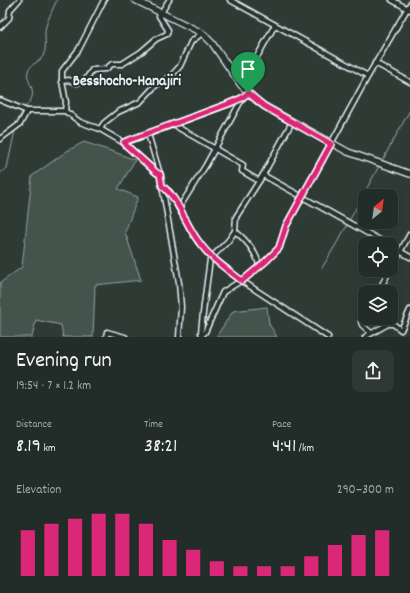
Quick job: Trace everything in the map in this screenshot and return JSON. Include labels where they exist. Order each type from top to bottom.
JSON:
[{"type":"main road","points":[[135,0],[202,33],[212,43],[241,85],[264,106],[331,144],[368,160],[410,174]]},
{"type":"street","points":[[0,27],[9,18],[10,10],[19,0]]},
{"type":"street","points":[[65,111],[66,102],[62,81],[62,71],[79,49],[104,0]]},
{"type":"street","points":[[62,81],[69,80],[77,83],[86,79],[92,70],[102,70],[112,64],[122,64],[141,52],[156,39],[167,34],[168,30],[160,18],[161,13],[169,0]]},
{"type":"street","points":[[230,0],[368,76]]},
{"type":"street","points":[[202,336],[223,292],[242,281],[279,248],[286,226],[301,197],[375,63],[409,7],[392,0]]},
{"type":"street","points":[[241,85],[275,25]]},
{"type":"street","points":[[100,129],[104,123],[118,112],[140,102],[155,86],[172,75],[185,58],[191,42],[202,33]]},
{"type":"street","points":[[375,63],[410,82]]},
{"type":"street","points":[[124,142],[242,98],[248,93]]},
{"type":"street","points":[[179,208],[215,149],[242,98]]},
{"type":"street","points":[[0,100],[27,111],[65,111],[80,122],[100,129],[124,142],[157,173],[160,174]]},
{"type":"street","points":[[0,139],[20,124],[27,111]]},
{"type":"street","points":[[202,336],[202,319],[210,259],[228,241],[235,231],[236,217],[263,175],[292,122]]},
{"type":"street","points":[[175,124],[179,128],[243,165],[242,171],[259,181]]},
{"type":"street","points":[[148,134],[160,174],[179,283],[181,307],[179,337]]},
{"type":"street","points":[[263,175],[374,237]]},
{"type":"street","points":[[162,186],[170,192],[192,232],[211,257],[242,281],[328,337]]},
{"type":"street","points":[[235,231],[244,238],[258,260],[259,266]]},
{"type":"street","points":[[398,255],[410,234]]},
{"type":"street","points":[[400,251],[410,257]]},
{"type":"street","points":[[365,337],[388,324],[393,324],[401,330],[410,310]]},
{"type":"street","points":[[362,325],[371,334]]},
{"type":"street","points":[[106,337],[107,332],[125,337]]},
{"type":"shaded area","points":[[84,142],[135,160],[118,189],[138,197],[125,232],[141,280],[95,285],[93,337],[63,337],[61,325],[36,320],[32,337],[0,337],[0,283],[22,267],[32,176],[67,151]]},
{"type":"shaded area","points":[[267,307],[269,324],[277,337],[216,337],[233,311]]},
{"type":"waterway","points":[[25,108],[33,93],[27,74],[29,69],[43,56],[46,26],[57,0]]},
{"type":"waterway","points":[[16,125],[16,122],[24,110]]},
{"type":"waterway","points":[[382,161],[410,110]]},
{"type":"waterway","points":[[0,173],[7,168],[15,130]]},
{"type":"waterway","points":[[349,221],[379,166]]},
{"type":"waterway","points":[[322,268],[348,224]]},
{"type":"district","name":"Besshocho-Hanajiri","points":[[127,82]]},
{"type":"route","points":[[248,93],[264,106],[331,144],[286,226],[279,248],[242,281],[211,257],[199,243],[170,192],[162,186],[160,174],[157,173],[124,142],[129,142],[228,104],[242,98],[248,93]]}]
